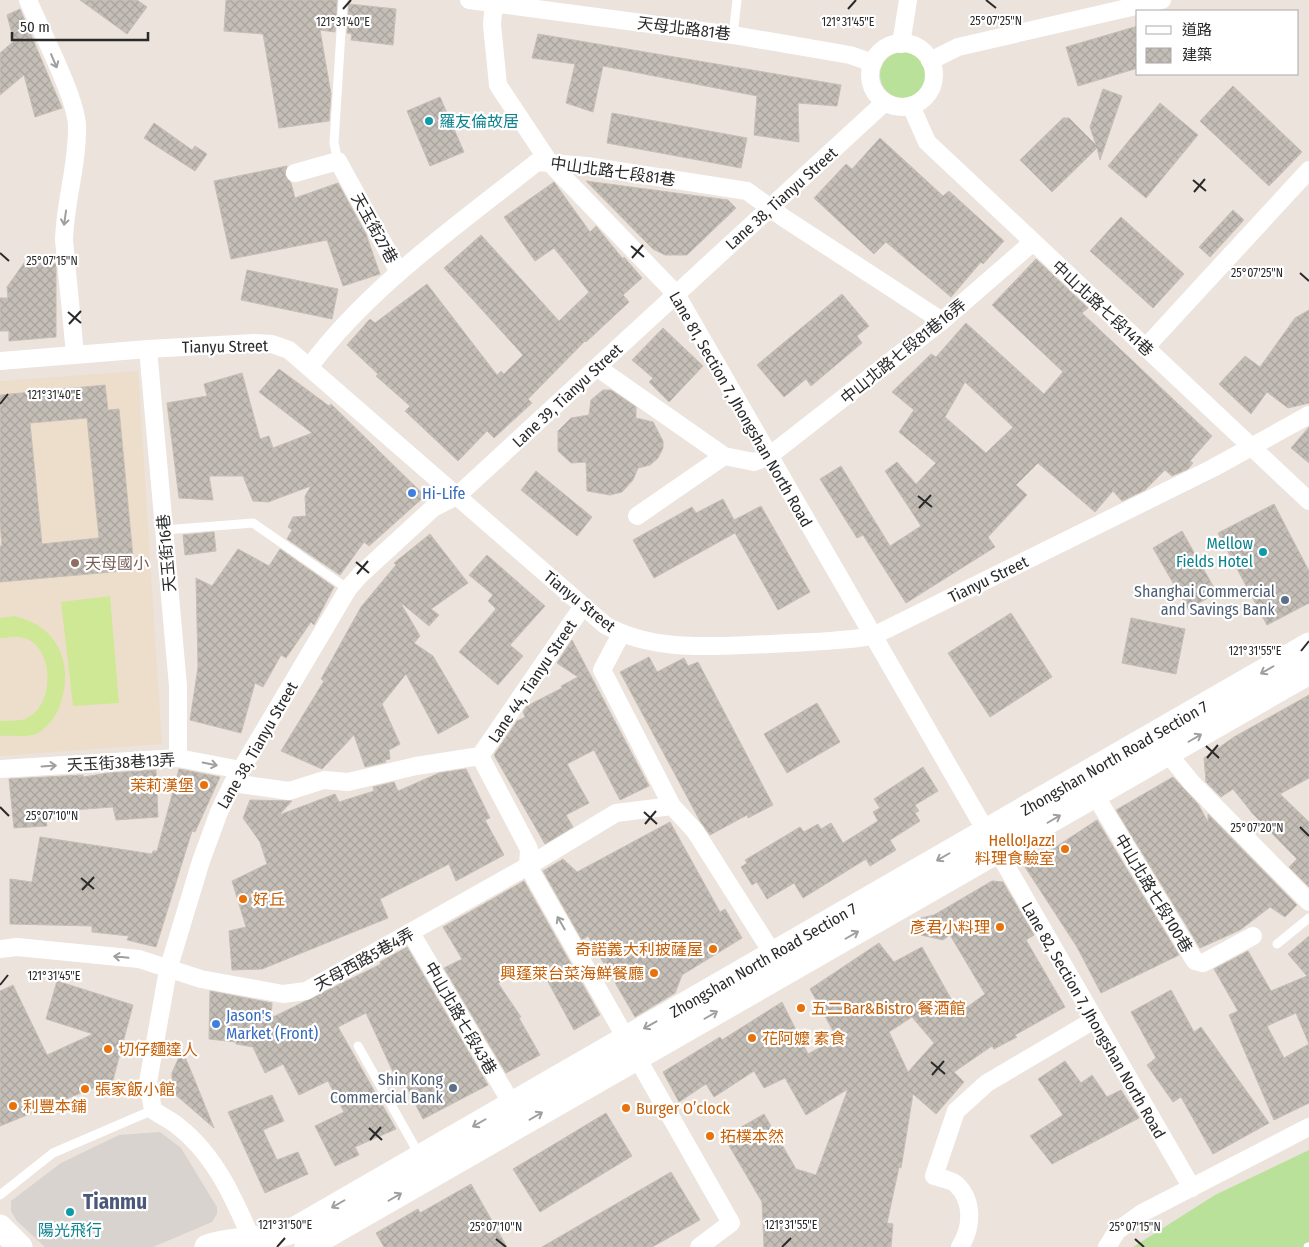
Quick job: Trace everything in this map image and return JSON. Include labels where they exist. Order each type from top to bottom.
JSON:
[{"type":"main road","name":"Zhongshan North Road Section 7","points":[[307,1247],[633,1047],[991,843],[1309,645]]},
{"type":"main road","name":"Zhongshan North Road Section 7","points":[[207,1247],[253,1242],[290,1232],[512,1104],[633,1047],[773,954],[991,843],[1095,795],[1309,672]]},
{"type":"main road","points":[[0,1227],[20,1247]]},
{"type":"street","points":[[28,0],[71,100],[77,124],[75,160],[64,223],[75,354]]},
{"type":"street","name":"天母北路81巷","points":[[469,0],[733,34],[850,55],[873,62]]},
{"type":"street","points":[[901,44],[908,0]]},
{"type":"street","points":[[930,62],[958,47],[1128,4],[1162,0]]},
{"type":"street","name":"Lane 81, Section 7, Jhongshan North Road","points":[[493,2],[492,25],[498,85],[549,162],[676,294],[991,843]]},
{"type":"street","points":[[901,44],[918,48],[930,62],[933,79],[931,88],[926,96],[911,106],[893,106],[885,102],[878,96],[870,80],[873,62],[884,49],[901,44]]},
{"type":"street","name":"Lane 38, Tianyu Street","points":[[676,294],[769,208],[861,127],[885,102]]},
{"type":"street","name":"中山北路七段141巷","points":[[911,106],[927,142],[1309,501]]},
{"type":"street","points":[[295,173],[338,161]]},
{"type":"street","name":"天玉街27巷","points":[[310,366],[327,343],[399,272],[338,161]]},
{"type":"street","name":"中山北路七段81巷","points":[[399,272],[537,162],[549,162],[747,191],[769,208],[942,321]]},
{"type":"street","points":[[1145,348],[1308,173]]},
{"type":"street","name":"中山北路七段81巷16弄","points":[[769,456],[942,321],[1033,242]]},
{"type":"street","name":"Lane 39, Tianyu Street","points":[[457,496],[598,368],[676,294]]},
{"type":"street","name":"Tianyu Street","points":[[0,361],[148,349],[272,344],[289,350],[310,366],[605,625],[621,634],[653,642],[698,646],[846,641],[873,636],[1252,448],[1309,415]]},
{"type":"street","name":"天玉街16巷","points":[[148,349],[178,686],[178,758]]},
{"type":"street","points":[[598,368],[724,456],[754,462],[769,456]]},
{"type":"street","points":[[638,516],[724,456]]},
{"type":"street","name":"Lane 38, Tianyu Street","points":[[153,1110],[148,1082],[168,970],[201,861],[219,812],[237,776],[348,589],[360,575],[433,508],[457,496]]},
{"type":"street","name":"Lane 44, Tianyu Street","points":[[480,756],[583,606]]},
{"type":"street","points":[[621,634],[602,670],[672,806],[695,831],[773,954]]},
{"type":"street","points":[[1168,754],[1192,784],[1309,902]]},
{"type":"street","points":[[480,756],[529,849],[528,866],[732,1223],[699,1247]]},
{"type":"street","name":"天玉街38巷13弄","points":[[0,769],[178,758],[289,791],[324,780],[348,782],[416,766],[480,756]]},
{"type":"street","name":"中山北路七段100巷","points":[[1095,795],[1195,961],[1203,963],[1253,936]]},
{"type":"street","name":"天母西路5巷4弄","points":[[0,949],[17,947],[139,959],[168,970],[201,979],[283,994],[306,991],[528,866],[616,813],[672,806]]},
{"type":"street","name":"Lane 82, Section 7, Jhongshan North Road","points":[[991,843],[1192,1188]]},
{"type":"street","name":"中山北路七段43巷","points":[[411,933],[512,1104]]},
{"type":"street","points":[[960,1247],[967,1236],[970,1208],[956,1184],[934,1176],[956,1111],[987,1083],[1094,1020]]},
{"type":"street","points":[[153,1110],[179,1127],[211,1159],[234,1199],[253,1242]]},
{"type":"street","points":[[1107,1247],[1117,1231],[1142,1213],[1309,1127]]},
{"type":"lane","points":[[338,161],[334,143],[343,0]]},
{"type":"lane","points":[[733,34],[738,0]]},
{"type":"lane","points":[[164,530],[253,523],[348,589]]},
{"type":"lane","points":[[1277,944],[1309,918]]},
{"type":"lane","points":[[358,1046],[420,1156]]},
{"type":"lane","points":[[0,1195],[53,1153],[153,1110]]},
{"type":"shaded area","name":"天母國小","points":[[138,371],[162,744],[0,756],[0,381]]},
{"type":"shaded area","points":[[160,1132],[181,1148],[217,1207],[217,1214],[212,1222],[153,1247],[45,1247],[17,1221],[11,1211],[11,1201],[61,1163],[119,1135]]},
{"type":"green space","points":[[908,52],[920,58],[925,66],[925,84],[920,92],[912,97],[898,98],[886,92],[881,84],[880,70],[886,58],[894,53]]},
{"type":"green space","points":[[110,596],[119,703],[73,706],[61,602]]},
{"type":"green space","points":[[14,616],[29,621],[41,628],[59,648],[65,673],[64,687],[58,711],[42,730],[34,735],[0,736],[0,721],[24,719],[37,711],[47,688],[48,674],[40,650],[31,641],[20,637],[0,638],[0,618]]},
{"type":"green space","points":[[1309,1150],[1309,1247],[1133,1247],[1215,1195]]},
{"type":"building","points":[[80,0],[137,0],[147,7],[127,34]]},
{"type":"building","points":[[226,0],[337,0],[335,32],[320,30],[331,94],[329,121],[279,128],[263,34],[224,31]]},
{"type":"building","points":[[349,4],[396,9],[393,45],[351,40],[352,34],[347,33]]},
{"type":"building","points":[[20,9],[62,108],[35,117],[24,75],[0,95],[0,53],[14,41],[7,15]]},
{"type":"building","points":[[1136,27],[1136,69],[1078,86],[1066,47]]},
{"type":"building","points":[[538,34],[841,85],[837,106],[798,103],[799,142],[754,135],[757,96],[603,66],[593,112],[566,103],[575,64],[532,58]]},
{"type":"building","points":[[1233,86],[1302,152],[1269,186],[1200,121]]},
{"type":"building","points":[[1103,89],[1122,96],[1100,160],[1097,148],[1052,192],[1020,160],[1063,118],[1069,118],[1096,145],[1090,127]]},
{"type":"building","points":[[440,97],[464,152],[430,166],[407,111]]},
{"type":"building","points":[[1160,103],[1198,135],[1146,198],[1108,166]]},
{"type":"building","points":[[612,113],[747,138],[741,168],[607,143]]},
{"type":"building","points":[[154,123],[192,150],[195,146],[207,154],[195,171],[144,138]]},
{"type":"building","points":[[880,138],[943,196],[949,191],[1004,241],[983,264],[981,262],[951,297],[886,242],[874,254],[814,198],[846,164],[852,169]]},
{"type":"building","points":[[287,166],[285,175],[291,183],[295,198],[338,183],[366,234],[380,274],[343,286],[327,240],[231,259],[214,181]]},
{"type":"building","points":[[586,181],[728,200],[736,208],[687,255],[665,255],[653,249]]},
{"type":"building","points":[[554,182],[590,232],[596,226],[623,259],[624,257],[642,278],[623,295],[629,302],[585,341],[528,399],[532,403],[494,438],[487,431],[458,461],[405,411],[410,406],[376,376],[378,374],[347,345],[370,319],[375,323],[427,284],[497,375],[501,371],[504,374],[523,355],[444,268],[481,235],[559,321],[589,292],[554,248],[535,261],[504,217]]},
{"type":"building","points":[[1233,210],[1244,220],[1210,257],[1199,247]]},
{"type":"building","points":[[1121,217],[1184,274],[1153,308],[1090,251]]},
{"type":"building","points":[[1036,259],[1088,308],[1082,313],[1212,436],[1190,461],[1193,463],[1188,469],[1172,476],[1165,470],[1145,490],[1122,501],[1113,491],[1095,512],[1038,463],[1016,485],[1027,495],[988,537],[995,547],[906,603],[863,535],[857,538],[820,479],[841,466],[890,546],[921,526],[885,471],[897,462],[916,484],[936,463],[899,432],[914,410],[892,392],[931,354],[936,357],[966,323],[1044,394],[1063,372],[992,305]],"holes":[[[965,382],[1013,427],[986,453],[945,417]]]},
{"type":"building","points":[[24,263],[56,264],[56,337],[9,341],[9,331],[0,331],[0,298],[8,298],[7,287]]},
{"type":"building","points":[[247,270],[338,289],[332,319],[241,300]]},
{"type":"building","points":[[842,294],[869,326],[857,336],[862,343],[811,386],[806,379],[784,397],[757,365]]},
{"type":"building","points":[[1309,310],[1309,403],[1288,408],[1267,392],[1251,414],[1219,384],[1245,356],[1260,367],[1295,318]]},
{"type":"building","points":[[663,328],[703,366],[669,402],[649,382],[653,378],[632,360]]},
{"type":"building","points":[[279,369],[329,406],[331,404],[425,496],[369,546],[364,542],[340,575],[287,539],[292,530],[288,527],[293,517],[306,516],[305,496],[311,486],[268,502],[253,501],[243,476],[209,476],[213,500],[179,498],[167,403],[207,396],[204,384],[242,373],[260,439],[269,436],[273,448],[312,433],[259,392]]},
{"type":"building","points":[[105,385],[108,410],[119,409],[133,557],[121,559],[123,571],[0,582],[0,546],[2,546],[0,521],[0,395]],"holes":[[[87,418],[99,538],[42,544],[30,423]]]},
{"type":"building","points":[[603,390],[611,390],[636,407],[636,418],[653,422],[663,441],[663,448],[658,458],[650,465],[638,468],[633,480],[622,492],[610,495],[587,491],[586,462],[571,463],[558,451],[558,431],[571,418],[589,415],[591,400]]},
{"type":"building","points":[[1309,427],[1309,463],[1291,448]]},
{"type":"building","points":[[536,471],[592,517],[577,536],[521,490]]},
{"type":"building","points":[[723,499],[734,520],[761,506],[810,592],[778,610],[735,533],[654,578],[633,540],[692,507],[696,513]]},
{"type":"building","name":"Mellow Fields Hotel","points":[[1274,504],[1309,571],[1309,603],[1267,625],[1218,533]]},
{"type":"building","points":[[1182,531],[1217,593],[1188,609],[1153,548]]},
{"type":"building","points":[[214,532],[216,551],[185,555],[183,535]]},
{"type":"building","points":[[430,534],[468,583],[431,609],[439,615],[429,626],[400,602],[420,636],[414,643],[433,656],[469,717],[438,734],[406,674],[382,704],[400,744],[389,750],[390,759],[385,760],[386,762],[365,767],[354,735],[322,769],[281,751],[324,681],[321,679],[361,607],[396,565],[394,563]]},
{"type":"building","points":[[238,549],[269,566],[280,549],[334,587],[314,625],[311,622],[286,658],[281,655],[263,687],[255,683],[241,733],[190,720],[198,667],[196,578],[212,586]]},
{"type":"building","points":[[487,555],[545,606],[510,645],[523,656],[498,685],[459,652],[496,609],[488,601],[493,595],[469,575]]},
{"type":"building","points":[[1011,613],[1052,677],[990,717],[948,653]]},
{"type":"building","points":[[1131,618],[1185,629],[1176,674],[1122,663]]},
{"type":"building","points":[[572,640],[649,786],[620,800],[594,750],[567,764],[589,803],[566,815],[573,827],[545,844],[494,755],[517,721],[525,717],[523,712],[527,706],[562,688],[561,686],[578,677],[557,663]]},
{"type":"building","points":[[649,657],[657,672],[684,658],[688,666],[698,662],[773,805],[748,818],[747,815],[710,835],[700,821],[620,672]]},
{"type":"building","points":[[1309,695],[1309,778],[1280,794],[1309,822],[1309,887],[1289,867],[1297,859],[1253,814],[1233,789],[1221,797],[1206,782],[1204,758],[1234,737]]},
{"type":"building","points":[[817,703],[840,742],[787,773],[764,734]]},
{"type":"building","points":[[923,767],[938,791],[915,805],[919,811],[915,813],[920,821],[890,840],[896,850],[870,866],[866,859],[803,898],[794,883],[767,899],[757,882],[752,885],[741,867],[747,863],[745,860],[800,827],[804,832],[818,824],[821,829],[831,823],[843,843],[878,821],[873,812],[880,808],[874,799]]},
{"type":"building","points":[[179,769],[220,777],[195,832],[192,831],[156,947],[127,940],[129,936],[92,932],[92,926],[10,924],[10,879],[32,882],[40,837],[152,854],[153,851],[157,851]]},
{"type":"building","points":[[466,769],[490,818],[485,820],[504,855],[456,881],[449,864],[380,899],[388,918],[262,969],[232,970],[229,931],[246,927],[232,881],[267,864],[260,842],[243,818],[250,800],[292,801],[279,815],[335,794],[339,802],[374,791],[373,787],[394,782],[398,791],[439,773]]},
{"type":"building","points":[[156,770],[158,817],[116,820],[113,807],[44,812],[47,826],[14,828],[9,779],[83,775],[83,777],[108,773]]},
{"type":"building","points":[[1173,777],[1198,804],[1208,822],[1208,814],[1297,905],[1285,917],[1270,907],[1240,930],[1200,948],[1116,810]]},
{"type":"building","points":[[1097,820],[1179,955],[1101,993],[1077,947],[1025,867]]},
{"type":"building","points":[[670,822],[720,912],[725,909],[742,938],[682,975],[675,993],[635,1017],[588,936],[582,940],[543,871],[563,859],[577,872]]},
{"type":"building","points":[[524,881],[600,1015],[574,1030],[540,967],[530,973],[527,969],[498,983],[521,1017],[519,1018],[540,1055],[506,1073],[444,968],[462,959],[443,927]]},
{"type":"building","points":[[992,881],[1003,882],[1034,935],[1026,940],[1065,1007],[1015,1035],[1017,1037],[994,1049],[992,1046],[954,1072],[964,1082],[936,1114],[913,1094],[901,1168],[899,1167],[887,1223],[893,1224],[891,1247],[764,1247],[762,1202],[724,1137],[764,1114],[796,1169],[816,1175],[848,1089],[806,1115],[785,1078],[764,1088],[754,1071],[714,1097],[706,1084],[679,1102],[663,1072],[720,1037],[722,1040],[782,1002],[808,1054],[837,1038],[810,989],[879,943],[894,962],[922,947],[959,1013],[985,994],[950,935],[943,940],[921,935],[921,918],[934,915]],"holes":[[[912,1017],[934,1043],[908,1072],[889,1032]]]},
{"type":"building","points":[[1309,936],[1309,1044],[1309,1103],[1274,1120],[1229,1015],[1238,1011],[1214,969],[1248,951],[1271,991],[1307,976],[1288,954]],"holes":[[[1296,1013],[1309,1044],[1284,1058],[1267,1026]]]},
{"type":"building","points":[[407,947],[488,1085],[423,1119],[398,1070],[393,1072],[366,1013],[338,1027],[396,1129],[355,1147],[359,1155],[335,1166],[315,1126],[344,1112],[328,1081],[299,1095],[283,1064],[265,1073],[253,1047],[236,1044],[236,1042],[209,1039],[210,991],[272,1003],[271,1018],[381,964],[380,962]]},
{"type":"building","points":[[57,981],[133,1005],[113,1080],[0,1126],[0,991],[13,985],[47,1055],[93,1034],[46,1019]]},
{"type":"building","points":[[1171,990],[1194,1032],[1201,1027],[1269,1123],[1213,1154],[1181,1097],[1173,1102],[1147,1065],[1156,1058],[1131,1012]]},
{"type":"building","points":[[182,1050],[214,1128],[177,1096],[172,1087],[172,1073]]},
{"type":"building","points":[[1065,1061],[1081,1083],[1092,1075],[1107,1097],[1121,1090],[1139,1118],[1052,1164],[1030,1136],[1063,1115],[1038,1079]]},
{"type":"building","points":[[272,1095],[284,1121],[263,1130],[277,1160],[298,1152],[308,1174],[265,1193],[228,1112]]},
{"type":"building","points":[[606,1113],[632,1156],[540,1212],[513,1169]]},
{"type":"building","points":[[671,1172],[700,1220],[652,1247],[542,1247]]},
{"type":"building","points":[[471,1184],[507,1247],[384,1247],[376,1233],[418,1209],[420,1213]]},
{"type":"place","name":"羅友倫故居","points":[[429,121]]},
{"type":"place","name":"Hi-Life","points":[[412,493]]},
{"type":"place","name":"Mellow Fields Hotel","points":[[1263,552]]},
{"type":"place","name":"天母國小","points":[[75,563]]},
{"type":"place","name":"Shanghai Commercial and Savings Bank","points":[[1285,600]]},
{"type":"place","name":"茉莉漢堡","points":[[204,785]]},
{"type":"place","name":"Hello!Jazz! 料理食驗室","points":[[1065,849]]},
{"type":"place","name":"好丘","points":[[243,899]]},
{"type":"place","name":"彥君小料理","points":[[1000,927]]},
{"type":"place","name":"奇諾義大利披薩屋","points":[[713,949]]},
{"type":"place","name":"興蓬萊台菜海鮮餐廳","points":[[654,973]]},
{"type":"place","name":"五二Bar&Bistro 餐酒館","points":[[801,1008]]},
{"type":"place","name":"Jason's Market (Front)","points":[[216,1024]]},
{"type":"place","name":"花阿嬤 素食","points":[[752,1038]]},
{"type":"place","name":"切仔麵達人","points":[[108,1049]]},
{"type":"place","name":"Shin Kong Commercial Bank","points":[[453,1088]]},
{"type":"place","name":"張家飯小館","points":[[85,1089]]},
{"type":"place","name":"利豐本鋪","points":[[13,1106]]},
{"type":"place","name":"Burger O’clock","points":[[626,1108]]},
{"type":"place","name":"拓樸本然","points":[[710,1136]]},
{"type":"place","name":"陽光飛行","points":[[70,1212]]},
{"type":"district","name":"Tianmu","points":[[115,1202]]}]
